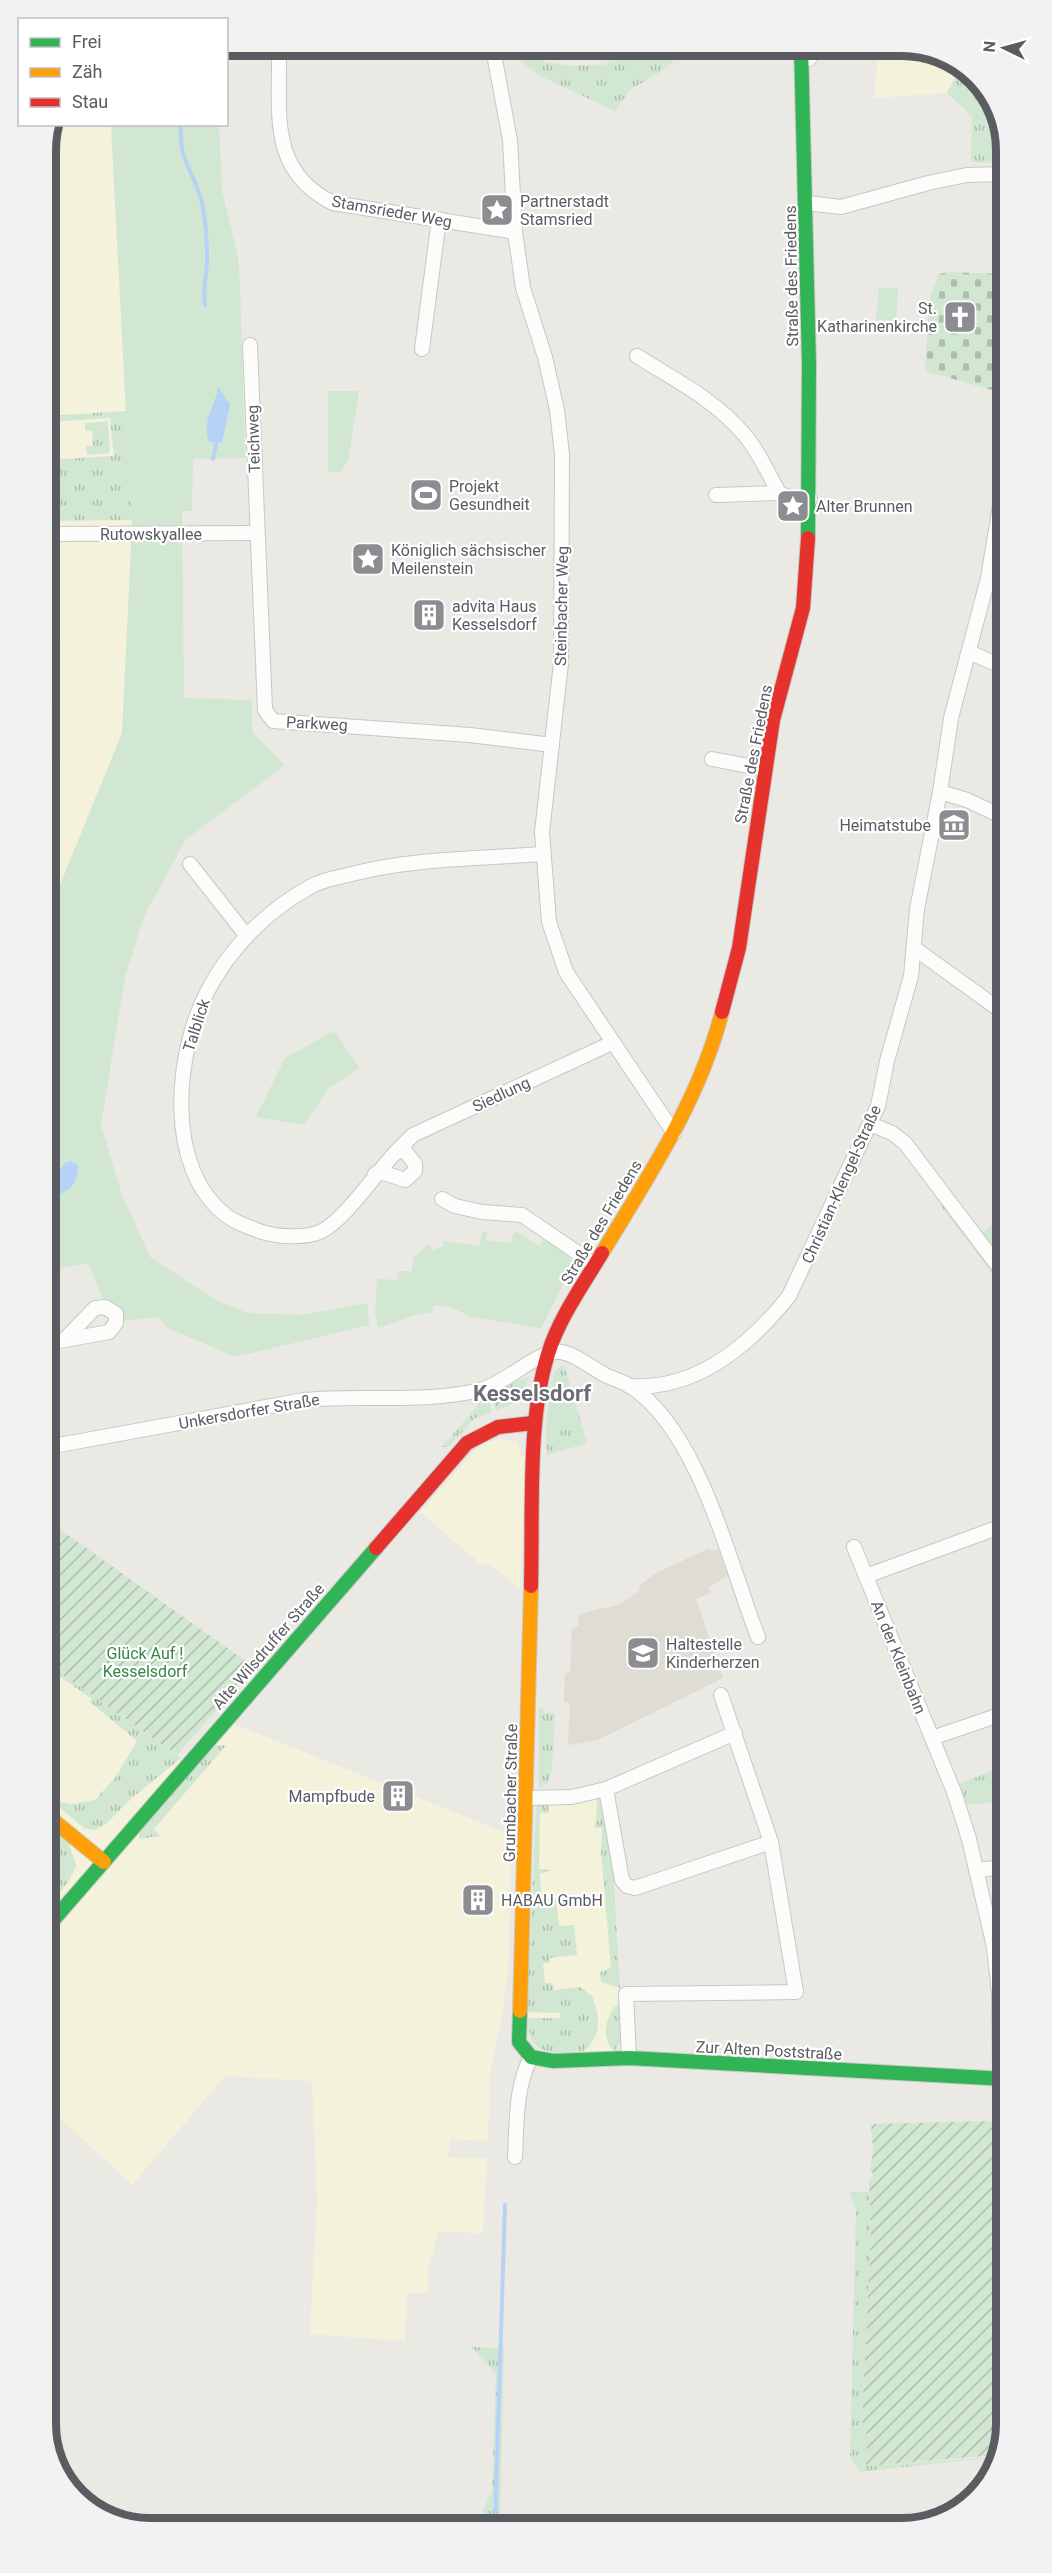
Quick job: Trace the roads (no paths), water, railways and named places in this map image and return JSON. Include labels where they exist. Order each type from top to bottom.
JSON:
[{"type":"street","name":"Stamsrieder Weg","points":[[279,56],[281,138],[285,156],[294,173],[316,195],[333,203],[515,232]]},
{"type":"street","name":"Steinbacher Weg","points":[[494,56],[510,140],[515,232],[524,288],[545,357],[557,411],[562,455],[561,652],[542,854],[549,922],[566,972],[674,1133]]},
{"type":"street","name":"Straße des Friedens","points":[[533,1423],[548,1353],[560,1324],[674,1133],[712,1052],[733,975],[764,769],[773,720],[803,608],[809,561],[807,203],[802,56]]},
{"type":"street","points":[[807,203],[842,207],[928,183],[967,175],[996,174]]},
{"type":"street","points":[[422,349],[439,219]]},
{"type":"street","name":"Teichweg","points":[[250,345],[256,533]]},
{"type":"street","points":[[637,356],[680,380],[731,420],[744,434],[779,493]]},
{"type":"street","points":[[716,495],[779,493],[791,498],[810,499]]},
{"type":"street","name":"Christian-Klengel-Straße","points":[[629,1386],[656,1386],[694,1376],[726,1359],[772,1317],[789,1296],[878,1106],[886,1061],[906,1001],[919,898],[940,792],[951,718],[988,578],[996,530]]},
{"type":"street","name":"Parkweg","points":[[256,533],[265,710],[273,721],[470,735],[552,746]]},
{"type":"street","name":"Rutowskyallee","points":[[56,534],[256,533]]},
{"type":"street","points":[[969,652],[996,664]]},
{"type":"street","points":[[711,759],[764,769]]},
{"type":"street","points":[[940,792],[968,800],[996,814]]},
{"type":"street","name":"Talblick","points":[[396,1152],[332,1224],[320,1232],[294,1236],[270,1235],[226,1215],[196,1177],[185,1144],[182,1108],[183,1068],[198,1010],[219,972],[246,935],[278,908],[322,882],[386,866],[542,854]]},
{"type":"street","points":[[190,864],[246,935]]},
{"type":"street","points":[[914,948],[996,1007]]},
{"type":"street","name":"Siedlung","points":[[396,1152],[412,1135],[612,1043]]},
{"type":"street","points":[[870,1124],[892,1133],[905,1143],[996,1263]]},
{"type":"street","points":[[375,1174],[384,1173],[402,1180],[411,1177],[415,1164],[405,1151],[396,1152]]},
{"type":"street","points":[[442,1199],[455,1206],[482,1212],[522,1215],[594,1264]]},
{"type":"street","points":[[56,1342],[64,1340]]},
{"type":"street","name":"Christian-Klengel-Straße","points":[[548,1353],[561,1352],[629,1386],[652,1406],[682,1444],[708,1497],[758,1636]]},
{"type":"street","name":"Unkersdorfer Straße","points":[[56,1446],[304,1400],[332,1397],[394,1399],[437,1397],[481,1390],[504,1381],[548,1353]]},
{"type":"street","name":"Grumbacher Straße","points":[[531,2057],[519,2042],[527,1798],[533,1423]]},
{"type":"street","name":"Alte Wilsdruffer Straße","points":[[56,1917],[467,1443],[484,1432],[498,1427],[533,1423]]},
{"type":"street","points":[[866,1576],[996,1528]]},
{"type":"street","name":"An der Kleinbahn","points":[[854,1547],[954,1792],[976,1870],[996,1960]]},
{"type":"street","points":[[629,2058],[626,1994],[796,1992],[771,1842],[721,1695]]},
{"type":"street","points":[[932,1738],[996,1716]]},
{"type":"street","points":[[527,1798],[572,1797],[606,1789],[735,1733]]},
{"type":"street","points":[[606,1789],[622,1880],[627,1886],[635,1888],[644,1886],[771,1842]]},
{"type":"street","points":[[56,1823],[104,1862]]},
{"type":"street","points":[[976,1870],[996,1868]]},
{"type":"street","points":[[515,2157],[519,2091],[522,2074],[531,2057]]},
{"type":"street","name":"Zur Alten Poststraße","points":[[531,2057],[553,2061],[629,2058],[996,2078]]},
{"type":"water","points":[[218,387],[230,404],[222,443],[209,442],[207,434],[208,420]]},
{"type":"water","points":[[70,1161],[78,1165],[77,1176],[67,1191],[57,1195],[56,1174],[65,1163]]},
{"type":"waterway","points":[[181,126],[182,149],[200,195],[205,220],[207,240],[205,305]]},
{"type":"waterway","points":[[213,459],[216,444]]},
{"type":"waterway","points":[[495,2517],[505,2205]]},
{"type":"place","name":"Partnerstadt Stamsried","points":[[497,210]]},
{"type":"place","name":"St. Katharinenkirche","points":[[960,317]]},
{"type":"place","name":"Projekt Gesundheit","points":[[426,495]]},
{"type":"place","name":"Alter Brunnen","points":[[793,506]]},
{"type":"place","name":"Königlich sächsischer Meilenstein","points":[[368,559]]},
{"type":"place","name":"advita Haus Kesselsdorf","points":[[429,615]]},
{"type":"place","name":"Heimatstube","points":[[954,825]]},
{"type":"place","name":"Haltestelle Kinderherzen","points":[[643,1653]]},
{"type":"place","name":"Mampfbude","points":[[398,1796]]},
{"type":"place","name":"HABAU GmbH","points":[[478,1900]]},
{"type":"district","name":"Kesselsdorf","points":[[532,1393]]},
{"type":"park label","name":"Glück Auf ! Kesselsdorf","points":[[145,1662]]}]
